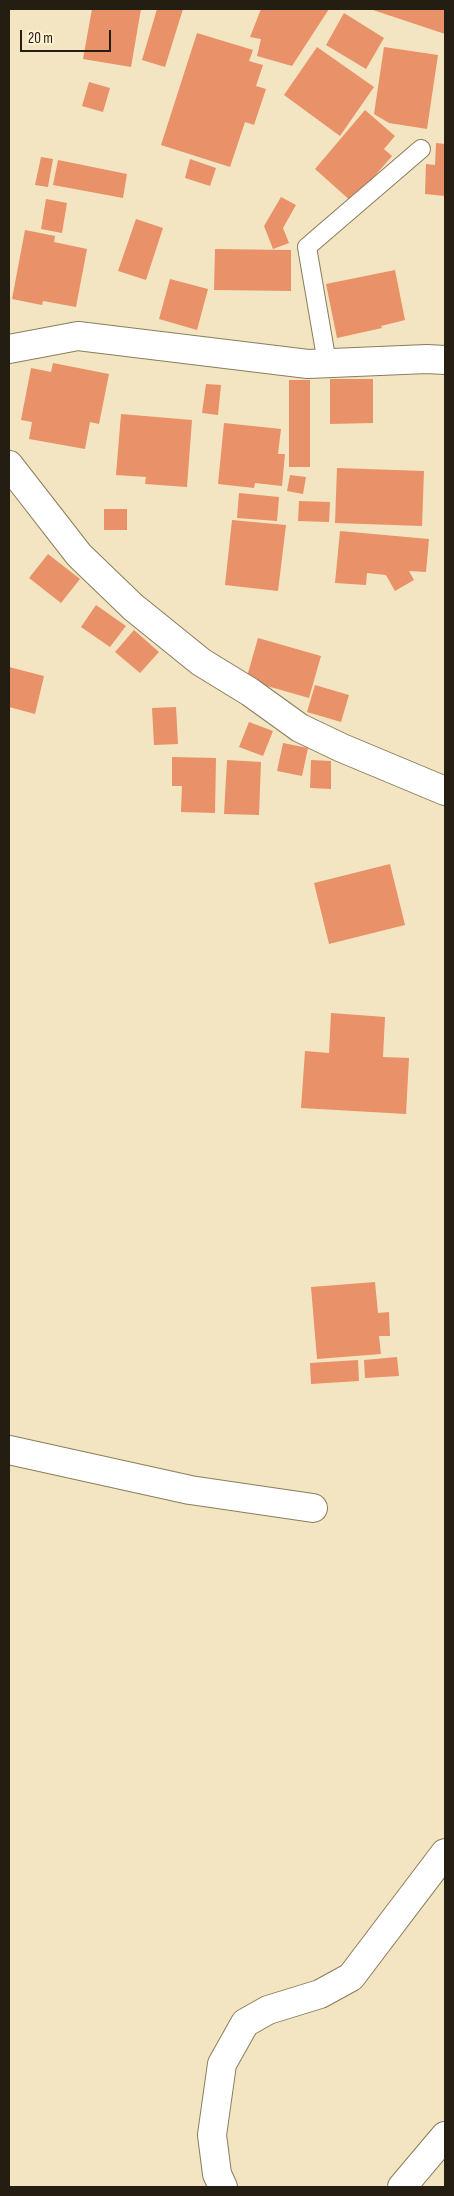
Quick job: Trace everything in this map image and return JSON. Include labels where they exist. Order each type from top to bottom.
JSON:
[{"type":"street","points":[[9,349],[78,336],[308,364],[445,360]]},
{"type":"street","points":[[9,465],[79,555],[133,607],[201,662],[250,692],[300,728],[342,748],[445,791]]},
{"type":"street","points":[[9,1450],[190,1490],[313,1508]]},
{"type":"street","points":[[224,2187],[217,2174],[212,2135],[222,2064],[245,2023],[268,2010],[320,1994],[351,1977],[445,1853]]},
{"type":"street","points":[[402,2187],[445,2136]]},
{"type":"lane","points":[[327,363],[307,247],[421,148]]},
{"type":"building","points":[[92,9],[141,9],[131,67],[83,59]]},
{"type":"building","points":[[157,9],[183,9],[165,67],[142,60]]},
{"type":"building","points":[[261,9],[329,9],[292,66],[257,56],[261,39],[250,37]]},
{"type":"building","points":[[370,9],[445,9],[445,34]]},
{"type":"building","points":[[344,13],[384,38],[366,69],[326,45]]},
{"type":"building","points":[[197,33],[253,50],[249,61],[263,65],[256,86],[266,89],[254,125],[245,122],[230,167],[161,145]]},
{"type":"building","points":[[317,47],[374,87],[340,136],[284,95]]},
{"type":"building","points":[[384,47],[438,55],[427,129],[389,123],[374,114]]},
{"type":"building","points":[[89,82],[110,88],[103,112],[82,106]]},
{"type":"building","points":[[365,110],[395,136],[384,149],[392,156],[352,202],[315,169]]},
{"type":"building","points":[[436,143],[445,144],[445,196],[425,194],[426,164],[435,165]]},
{"type":"building","points":[[41,157],[53,159],[48,187],[35,185]]},
{"type":"building","points":[[190,159],[216,168],[210,186],[185,178]]},
{"type":"building","points":[[58,160],[127,174],[123,198],[53,185]]},
{"type":"building","points":[[281,197],[296,205],[283,228],[289,243],[273,249],[264,226]]},
{"type":"building","points":[[46,199],[67,203],[62,233],[41,229]]},
{"type":"building","points":[[136,219],[163,228],[146,280],[118,271]]},
{"type":"building","points":[[25,230],[55,236],[54,242],[87,249],[76,307],[43,301],[42,305],[12,299]]},
{"type":"building","points":[[215,249],[291,250],[291,291],[214,290]]},
{"type":"building","points":[[395,270],[405,320],[381,326],[382,328],[337,338],[326,284]]},
{"type":"building","points":[[170,279],[208,289],[197,330],[159,319]]},
{"type":"building","points":[[53,363],[109,374],[99,424],[90,422],[85,449],[29,439],[32,422],[21,420],[31,368],[51,372]]},
{"type":"building","points":[[330,379],[373,379],[373,423],[330,424]]},
{"type":"building","points":[[289,380],[310,380],[310,467],[289,467]]},
{"type":"building","points":[[206,384],[221,385],[218,415],[202,413]]},
{"type":"building","points":[[121,414],[192,420],[187,487],[145,484],[146,477],[116,475]]},
{"type":"building","points":[[224,423],[281,429],[278,454],[285,454],[282,486],[255,483],[254,488],[218,484]]},
{"type":"building","points":[[337,468],[424,471],[422,526],[335,523]]},
{"type":"building","points":[[290,475],[306,477],[303,494],[287,491]]},
{"type":"building","points":[[239,493],[279,497],[277,521],[237,518]]},
{"type":"building","points":[[299,501],[330,502],[329,522],[298,521]]},
{"type":"building","points":[[104,509],[127,509],[127,530],[104,530]]},
{"type":"building","points":[[232,520],[286,525],[278,591],[225,585]]},
{"type":"building","points":[[340,531],[429,539],[426,572],[409,571],[414,580],[395,591],[386,575],[367,573],[366,585],[335,583]]},
{"type":"building","points":[[48,554],[80,579],[61,603],[29,578]]},
{"type":"building","points":[[96,605],[126,626],[110,647],[81,627]]},
{"type":"building","points":[[134,630],[159,652],[140,673],[115,652]]},
{"type":"building","points":[[258,638],[321,656],[309,698],[246,680]]},
{"type":"building","points":[[9,667],[44,676],[35,714],[9,707]]},
{"type":"building","points":[[315,685],[349,695],[341,722],[307,712]]},
{"type":"building","points":[[176,707],[178,744],[154,745],[152,708]]},
{"type":"building","points":[[249,722],[273,731],[263,756],[239,747]]},
{"type":"building","points":[[283,743],[308,748],[302,776],[277,771]]},
{"type":"building","points":[[172,757],[216,758],[215,813],[181,812],[182,786],[172,786]]},
{"type":"building","points":[[227,760],[261,762],[259,815],[224,814]]},
{"type":"building","points":[[311,760],[331,761],[331,789],[310,788]]},
{"type":"building","points":[[390,864],[405,925],[329,944],[314,883]]},
{"type":"building","points":[[331,1013],[385,1017],[383,1057],[409,1058],[406,1114],[301,1108],[305,1051],[329,1053]]},
{"type":"building","points":[[375,1282],[378,1313],[389,1312],[390,1336],[379,1336],[381,1354],[317,1359],[311,1287]]},
{"type":"building","points":[[397,1357],[399,1376],[365,1378],[364,1360]]},
{"type":"building","points":[[358,1360],[359,1381],[311,1384],[310,1363]]}]
